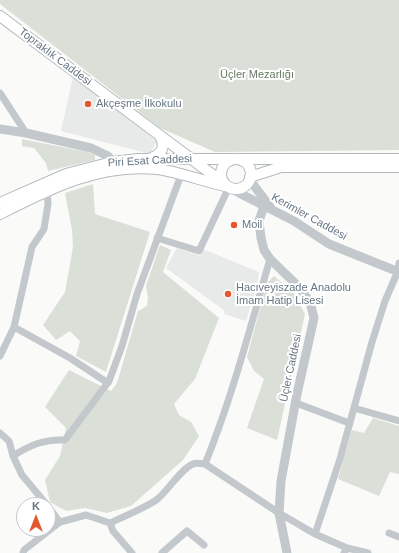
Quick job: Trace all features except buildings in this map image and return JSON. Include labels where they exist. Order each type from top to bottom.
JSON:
[{"type":"main road","name":"Topraklık Caddesi","points":[[0,16],[161,138],[228,186]]},
{"type":"main road","points":[[149,159],[155,157],[161,152],[163,145],[161,138]]},
{"type":"main road","name":"Piri Esat Caddesi","points":[[0,203],[66,174],[112,162],[190,158],[237,159]]},
{"type":"main road","points":[[399,159],[237,159],[226,162],[221,170],[221,177],[228,186],[236,188],[242,187],[250,178],[281,167],[399,167]]},
{"type":"main road","points":[[237,159],[246,163],[249,167],[250,178]]},
{"type":"main road","name":"Piri Esat Caddesi","points":[[0,214],[47,190],[85,176],[119,169],[158,169],[228,186]]},
{"type":"street","points":[[0,92],[26,133]]},
{"type":"street","points":[[0,129],[26,133],[90,148],[108,156],[112,162]]},
{"type":"street","points":[[13,456],[27,447],[41,441],[54,439],[64,440],[108,383],[122,346],[137,294],[181,175]]},
{"type":"street","points":[[250,178],[268,208]]},
{"type":"street","points":[[157,238],[199,251],[228,186]]},
{"type":"street","name":"Kerimler Caddesi","points":[[228,186],[294,221],[329,244],[398,269]]},
{"type":"street","points":[[0,356],[14,327],[32,247],[44,229],[48,204],[47,190]]},
{"type":"street","name":"Üçler Caddesi","points":[[268,208],[259,221],[259,230],[264,250],[270,259],[298,286],[310,302],[314,318],[281,481],[279,513],[287,553]]},
{"type":"street","points":[[205,464],[218,431],[270,259]]},
{"type":"street","points":[[315,534],[340,459],[384,301],[398,269]]},
{"type":"street","points":[[14,327],[70,358],[108,383]]},
{"type":"street","points":[[296,403],[349,423]]},
{"type":"street","points":[[354,408],[399,421]]},
{"type":"street","points":[[0,432],[8,441],[22,475],[40,497]]},
{"type":"street","points":[[23,553],[24,550],[60,522],[86,515],[110,523],[135,512],[156,500],[186,468],[193,464],[205,464],[279,513],[346,550],[368,553]]},
{"type":"street","points":[[56,517],[60,522]]},
{"type":"street","points":[[110,523],[113,531],[132,553]]},
{"type":"street","points":[[162,553],[187,531],[204,545]]},
{"type":"street","points":[[389,534],[399,537]]},
{"type":"shaded area","name":"Akçeşme İlkokulu","points":[[73,77],[157,141],[151,152],[146,153],[61,131]]},
{"type":"shaded area","name":"Hacıveyiszade Anadolu İmam Hatip Lisesi","points":[[177,248],[200,256],[203,249],[259,272],[246,321],[224,314],[225,311],[166,268]]},
{"type":"green space","name":"Üçler Mezarlığı","points":[[0,0],[399,0],[399,150],[215,152],[160,128],[0,4]]},
{"type":"green space","points":[[22,139],[87,152],[95,155],[95,160],[48,171],[46,163],[34,148],[22,146]]},
{"type":"green space","points":[[93,184],[95,214],[150,232],[106,372],[76,356],[80,341],[70,331],[56,340],[43,325],[65,292],[73,247],[72,230],[65,193]]},
{"type":"green space","points":[[160,245],[171,250],[163,272],[219,318],[195,379],[174,404],[179,415],[191,422],[199,436],[183,460],[131,506],[107,513],[85,508],[66,511],[56,505],[56,497],[49,497],[45,480],[60,456],[66,428],[45,407],[69,370],[111,391],[117,383],[138,311],[147,306],[148,298],[146,286]]},
{"type":"green space","points":[[274,276],[293,292],[305,314],[277,440],[247,428],[264,379],[254,371],[247,357],[267,283]]},
{"type":"green space","points":[[373,418],[399,426],[399,474],[390,472],[379,496],[338,479],[352,430],[364,433]]},
{"type":"place","name":"Akçeşme İlkokulu","points":[[88,104]]},
{"type":"place","name":"Moil","points":[[234,225]]},
{"type":"place","name":"Hacıveyiszade Anadolu İmam Hatip Lisesi","points":[[228,294]]}]
